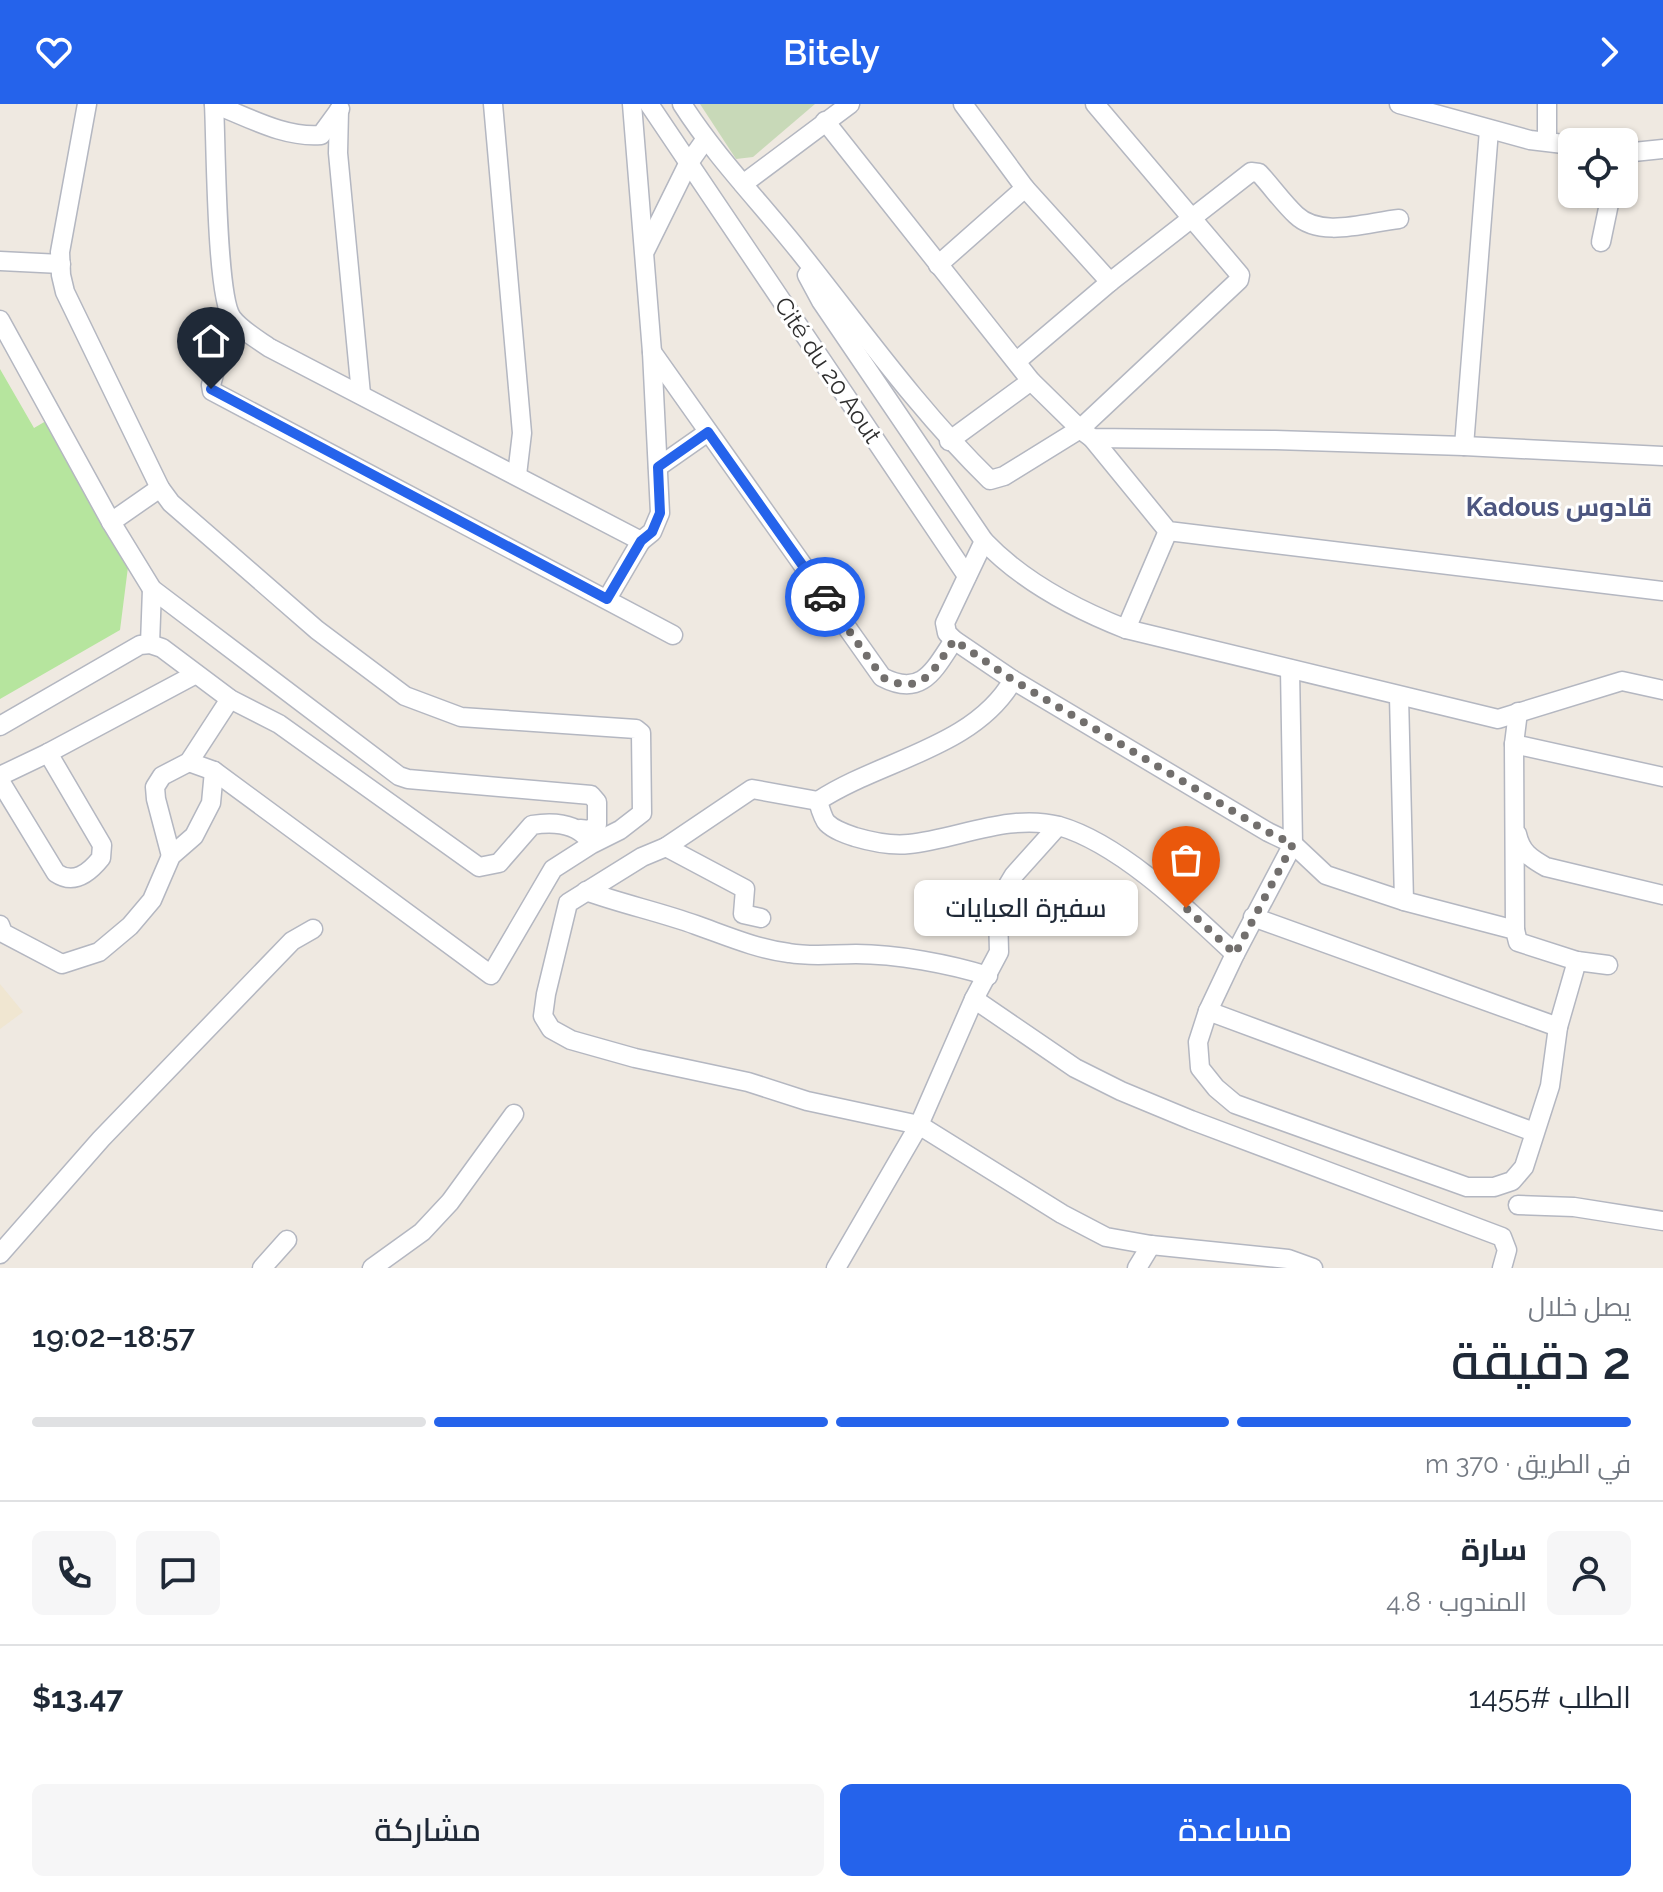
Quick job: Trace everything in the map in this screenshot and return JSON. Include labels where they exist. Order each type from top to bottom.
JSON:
[{"type":"street","points":[[0,726],[140,645],[150,644],[162,648],[230,699],[279,724],[479,867],[499,863],[532,825],[550,822],[586,837],[620,830],[642,813],[641,733],[636,729],[461,717],[405,696],[317,630],[171,503],[160,488],[65,292],[60,252],[87,104]]},
{"type":"street","points":[[342,107],[321,135],[306,136],[287,132],[214,104],[222,278],[230,316],[212,391],[673,635]]},
{"type":"street","points":[[493,104],[522,433],[517,475]]},
{"type":"street","points":[[607,599],[641,541],[652,532],[660,513],[652,352],[632,104]]},
{"type":"street","name":"Cité du 20 Aout","points":[[649,104],[967,576]]},
{"type":"street","points":[[682,104],[705,140],[778,224],[949,441],[990,480],[1004,476],[1086,433],[1239,280],[1238,270],[1190,219],[1095,104]]},
{"type":"street","points":[[743,184],[850,104]]},
{"type":"street","points":[[963,104],[1025,188],[1110,282]]},
{"type":"street","points":[[1399,104],[1489,130],[1558,143]]},
{"type":"street","points":[[1547,104],[1547,141]]},
{"type":"street","points":[[342,107],[338,153],[361,394]]},
{"type":"street","points":[[825,121],[1031,381],[1086,433],[1168,531],[1663,591]]},
{"type":"street","points":[[1464,446],[1489,130]]},
{"type":"street","points":[[645,252],[688,164],[705,140]]},
{"type":"street","points":[[1638,152],[1663,149]]},
{"type":"street","points":[[1017,361],[1110,282],[1255,171],[1298,217],[1309,224],[1324,228],[1399,219]]},
{"type":"street","points":[[938,265],[1025,188]]},
{"type":"street","points":[[1601,242],[1608,208]]},
{"type":"street","points":[[778,224],[821,301],[984,541],[1005,563],[1090,615],[1126,629],[1498,719],[1622,681],[1663,690]]},
{"type":"street","points":[[0,261],[61,264]]},
{"type":"street","points":[[230,316],[270,348],[641,541]]},
{"type":"street","points":[[0,320],[111,522],[152,589],[399,776],[591,795],[597,802],[597,824],[553,869],[491,975],[214,771],[189,762]]},
{"type":"street","points":[[652,352],[882,677],[894,683],[913,685],[930,675],[954,640]]},
{"type":"street","points":[[949,441],[1031,381]]},
{"type":"street","points":[[658,467],[708,432]]},
{"type":"street","points":[[1086,433],[1663,456]]},
{"type":"street","points":[[111,522],[160,488]]},
{"type":"street","points":[[1126,629],[1168,531]]},
{"type":"street","points":[[984,541],[945,623],[947,633],[954,640],[1013,680],[1293,844],[1326,875],[1404,901],[1515,930]]},
{"type":"street","points":[[150,644],[152,589]]},
{"type":"street","points":[[1290,669],[1293,844],[1235,954],[1208,1011],[1198,1042],[1200,1068],[1216,1088],[1235,1104],[1467,1187],[1494,1187],[1512,1181],[1524,1167],[1550,1086],[1558,1027],[1577,961]]},
{"type":"street","points":[[48,753],[102,845],[101,858],[81,877],[65,879],[56,873],[0,778],[196,674]]},
{"type":"street","points":[[1013,680],[1002,698],[976,721],[936,745],[873,771],[818,801],[752,789],[666,847],[642,857],[568,903],[543,1016],[551,1029],[571,1040],[635,1058],[748,1082],[807,1101],[919,1125],[1062,1214],[1106,1237],[1151,1245],[1288,1259],[1313,1268]]},
{"type":"street","points":[[1399,696],[1404,901]]},
{"type":"street","points":[[171,856],[155,787],[162,776],[189,762],[230,699]]},
{"type":"street","points":[[1518,712],[1514,744],[1515,930],[1518,942],[1577,961],[1608,965]]},
{"type":"street","points":[[1514,744],[1663,777]]},
{"type":"street","points":[[1,931],[62,964],[99,952],[130,926],[152,900],[171,856],[194,836],[211,803],[214,771]]},
{"type":"street","points":[[818,801],[826,822],[845,834],[874,843],[908,844],[1010,824],[1032,822],[1058,826],[1093,839],[1129,864],[1186,908],[1235,954]]},
{"type":"street","points":[[1514,819],[1519,846],[1529,858],[1546,867],[1663,895]]},
{"type":"street","points":[[836,1268],[919,1125],[974,999],[999,952],[998,912],[1005,890],[1014,875],[1058,826]]},
{"type":"street","points":[[666,847],[745,889],[743,914],[761,918]]},
{"type":"street","points":[[586,891],[696,925],[733,940],[786,953],[822,957],[887,956],[962,968],[988,976]]},
{"type":"street","points":[[1253,917],[1558,1027]]},
{"type":"street","points":[[0,1254],[101,1139],[292,941],[313,929]]},
{"type":"street","points":[[974,999],[1075,1068],[1121,1091],[1502,1237],[1507,1250],[1502,1268]]},
{"type":"street","points":[[1208,1011],[1534,1132]]},
{"type":"street","points":[[372,1268],[422,1232],[450,1202],[514,1114]]},
{"type":"street","points":[[1518,1205],[1574,1207],[1663,1221]]},
{"type":"street","points":[[262,1268],[287,1240]]},
{"type":"street","points":[[1137,1268],[1151,1245]]},
{"type":"street","points":[[1195,1248],[1198,1268]]},
{"type":"shaded area","points":[[0,984],[23,1012],[0,1029]]},
{"type":"green space","points":[[700,104],[815,104],[753,157],[736,159]]},
{"type":"green space","points":[[0,369],[34,428],[46,421],[128,567],[120,630],[0,699]]},
{"type":"way so far","points":[[825,597],[882,677],[894,683],[913,685],[930,675],[954,640],[1013,680],[1293,844],[1235,954],[1186,908]]},
{"type":"place","name":"سفيرة العبايات","points":[[1186,908]]},
{"type":"district","name":"Kadous قادوس","points":[[1559,507]]},
{"type":"route","points":[[211,389],[607,599],[641,541],[652,532],[660,513],[658,467],[708,432],[825,597]]}]
